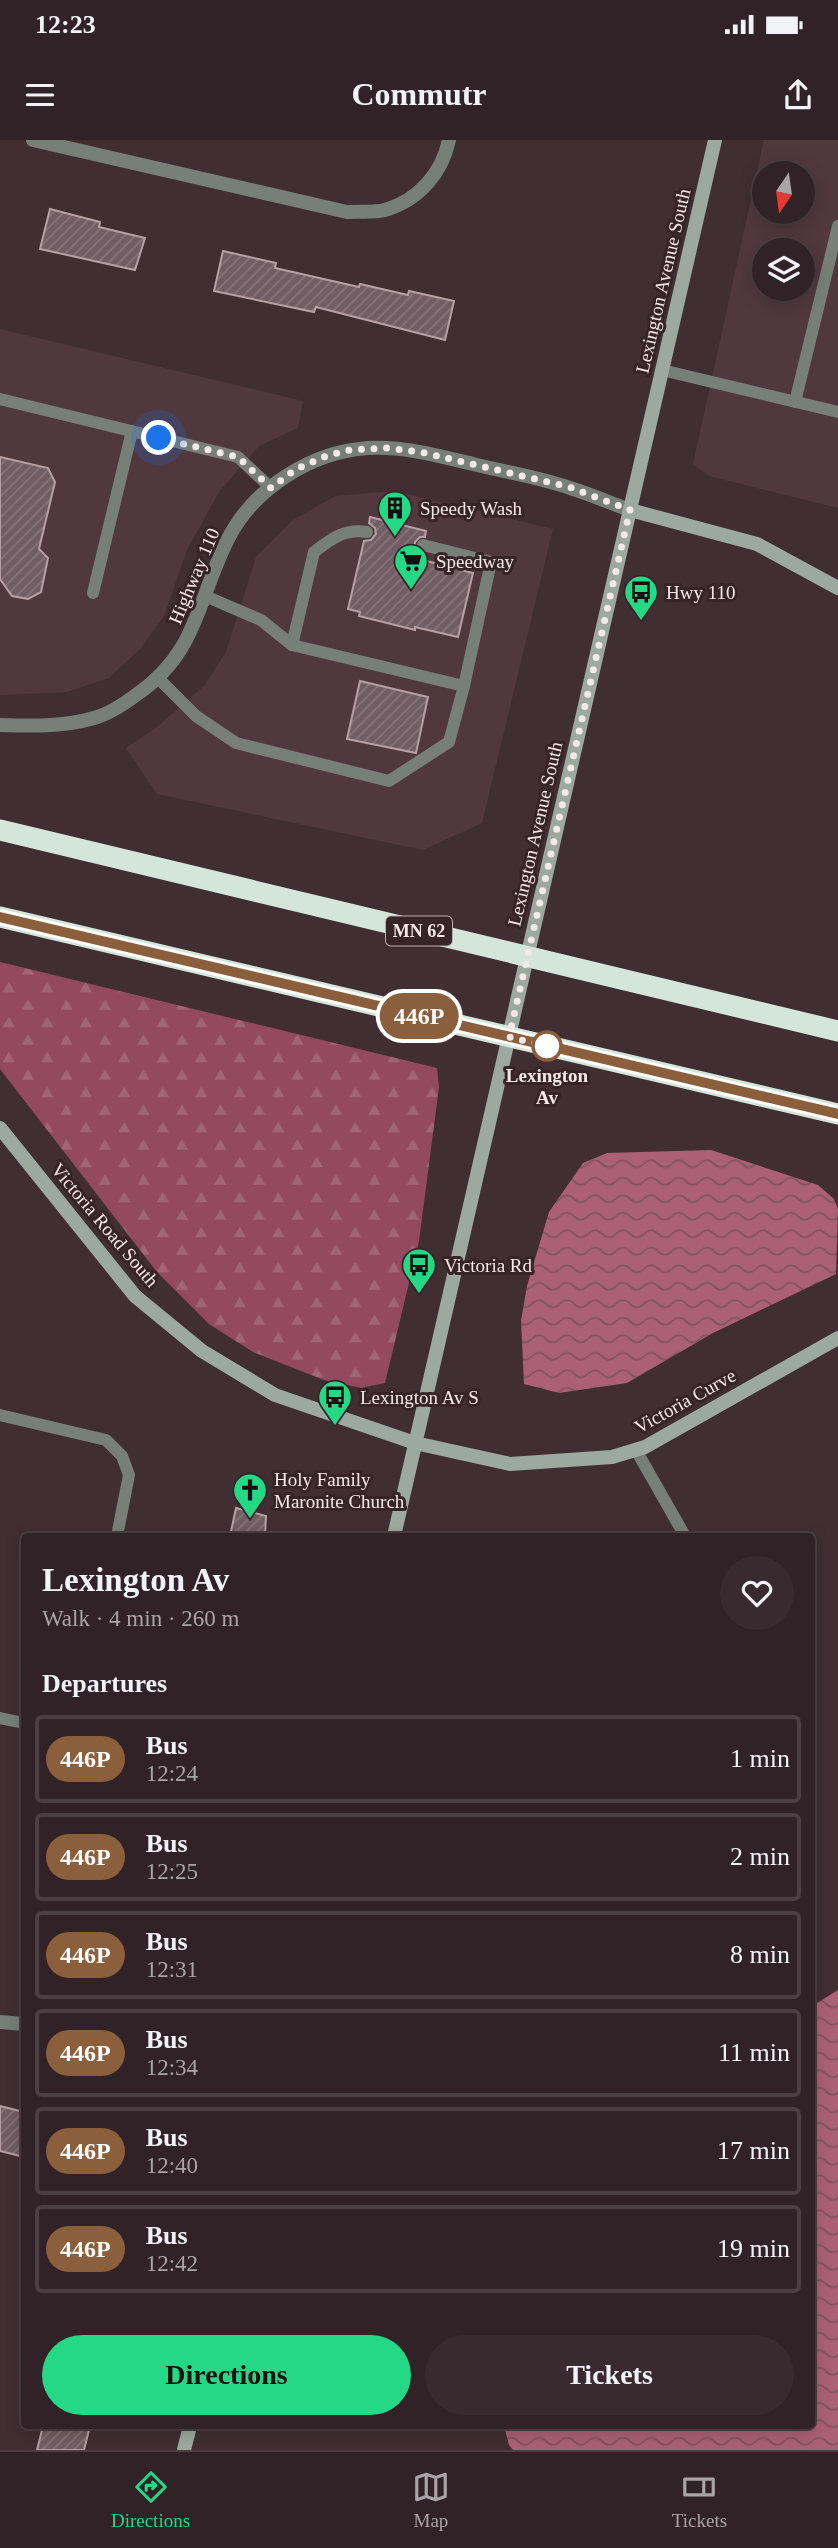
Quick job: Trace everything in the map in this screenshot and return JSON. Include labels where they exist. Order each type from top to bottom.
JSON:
[{"type":"highway","name":"MN 62","points":[[0,830],[838,1031]]},
{"type":"highway","points":[[0,917],[838,1114]]},
{"type":"street","points":[[33,140],[347,212],[384,211],[410,199],[432,180],[446,155],[449,140]]},
{"type":"street","name":"Lexington Avenue South","points":[[395,1533],[715,140]]},
{"type":"street","name":"Highway 110","points":[[0,725],[57,726],[96,718],[125,703],[159,679],[188,640],[229,538],[253,503],[296,469],[326,456],[359,449],[386,448],[421,452],[569,487],[630,510]]},
{"type":"street","points":[[630,510],[757,544],[838,588]]},
{"type":"street","name":"Victoria Road South","points":[[0,1128],[135,1296],[202,1351],[275,1395],[415,1443]]},
{"type":"street","name":"Victoria Curve","points":[[415,1443],[510,1464],[612,1457],[646,1447],[838,1338]]},
{"type":"street","points":[[0,2022],[21,2024]]},
{"type":"street","points":[[184,2450],[189,2429]]},
{"type":"lane","points":[[795,402],[838,226]]},
{"type":"lane","points":[[662,370],[838,412]]},
{"type":"lane","points":[[0,399],[238,457],[271,488]]},
{"type":"lane","points":[[93,593],[132,431]]},
{"type":"lane","points":[[292,645],[314,552],[335,536],[353,529],[367,532]]},
{"type":"lane","points":[[159,679],[196,716],[236,743],[388,780],[449,742],[491,562],[423,545]]},
{"type":"lane","points":[[205,596],[261,620],[292,645],[464,686]]},
{"type":"lane","points":[[0,1415],[106,1440],[122,1455],[128,1475],[118,1533]]},
{"type":"lane","points":[[636,1450],[683,1533]]},
{"type":"lane","points":[[0,1718],[21,1722]]},
{"type":"shaded area","points":[[764,140],[838,140],[838,508],[709,476],[693,464],[752,195],[752,224],[816,224],[816,161],[759,161]]},
{"type":"shaded area","points":[[0,329],[303,401],[298,428],[259,446],[219,492],[187,550],[164,616],[141,648],[109,678],[67,692],[0,695]]},
{"type":"shaded area","points":[[394,491],[553,529],[482,823],[423,850],[157,794],[126,748],[157,727],[205,685],[226,652],[256,557],[294,519],[336,496]]},
{"type":"green space","points":[[0,962],[437,1068],[439,1087],[419,1241],[385,1383],[361,1388],[324,1380],[253,1352],[209,1324],[157,1272],[0,1069]]},
{"type":"water","points":[[711,1150],[818,1185],[834,1199],[838,1209],[836,1274],[713,1333],[627,1383],[559,1393],[524,1384],[521,1321],[527,1286],[549,1212],[583,1163],[607,1153]]},
{"type":"water","points":[[838,1990],[838,2450],[513,2450],[505,2429],[815,2429],[815,2004]]},
{"type":"building","points":[[50,209],[100,222],[99,227],[145,238],[135,270],[40,249]]},
{"type":"building","points":[[223,251],[276,263],[275,268],[359,287],[360,284],[408,295],[409,291],[454,301],[445,340],[316,307],[314,312],[214,291]]},
{"type":"building","points":[[0,457],[48,468],[55,482],[39,549],[48,558],[41,592],[28,599],[12,596],[0,579]]},
{"type":"building","name":"Speedway","points":[[370,517],[426,531],[425,537],[420,537],[415,542],[415,548],[421,553],[419,559],[473,573],[458,637],[359,616],[360,612],[348,609],[364,541],[371,540],[376,534],[375,528],[369,523]]},
{"type":"building","points":[[360,681],[428,697],[416,753],[347,739]]},
{"type":"building","name":"Holy Family Maronite Church","points":[[236,1508],[266,1516],[265,1533],[231,1533]]},
{"type":"building","points":[[0,2106],[21,2111],[21,2156],[0,2151]]},
{"type":"building","points":[[42,2429],[89,2429],[84,2450],[37,2450]]},
{"type":"bus line","name":"446P","points":[[0,917],[838,1114]]},
{"type":"place","name":"Speedy Wash","points":[[395,538]]},
{"type":"place","name":"Speedway","points":[[411,591]]},
{"type":"place","name":"Hwy 110","points":[[641,622]]},
{"type":"place","name":"Lexington Av","points":[[547,1046]]},
{"type":"place","name":"Victoria Rd","points":[[419,1295]]},
{"type":"place","name":"Lexington Av S","points":[[335,1427]]},
{"type":"place","name":"Holy Family Maronite Church","points":[[250,1520]]},
{"type":"route","points":[[159,438],[238,457],[271,488],[296,469],[326,456],[350,450],[386,448],[421,452],[569,487],[630,510],[509,1037],[547,1046]]}]
